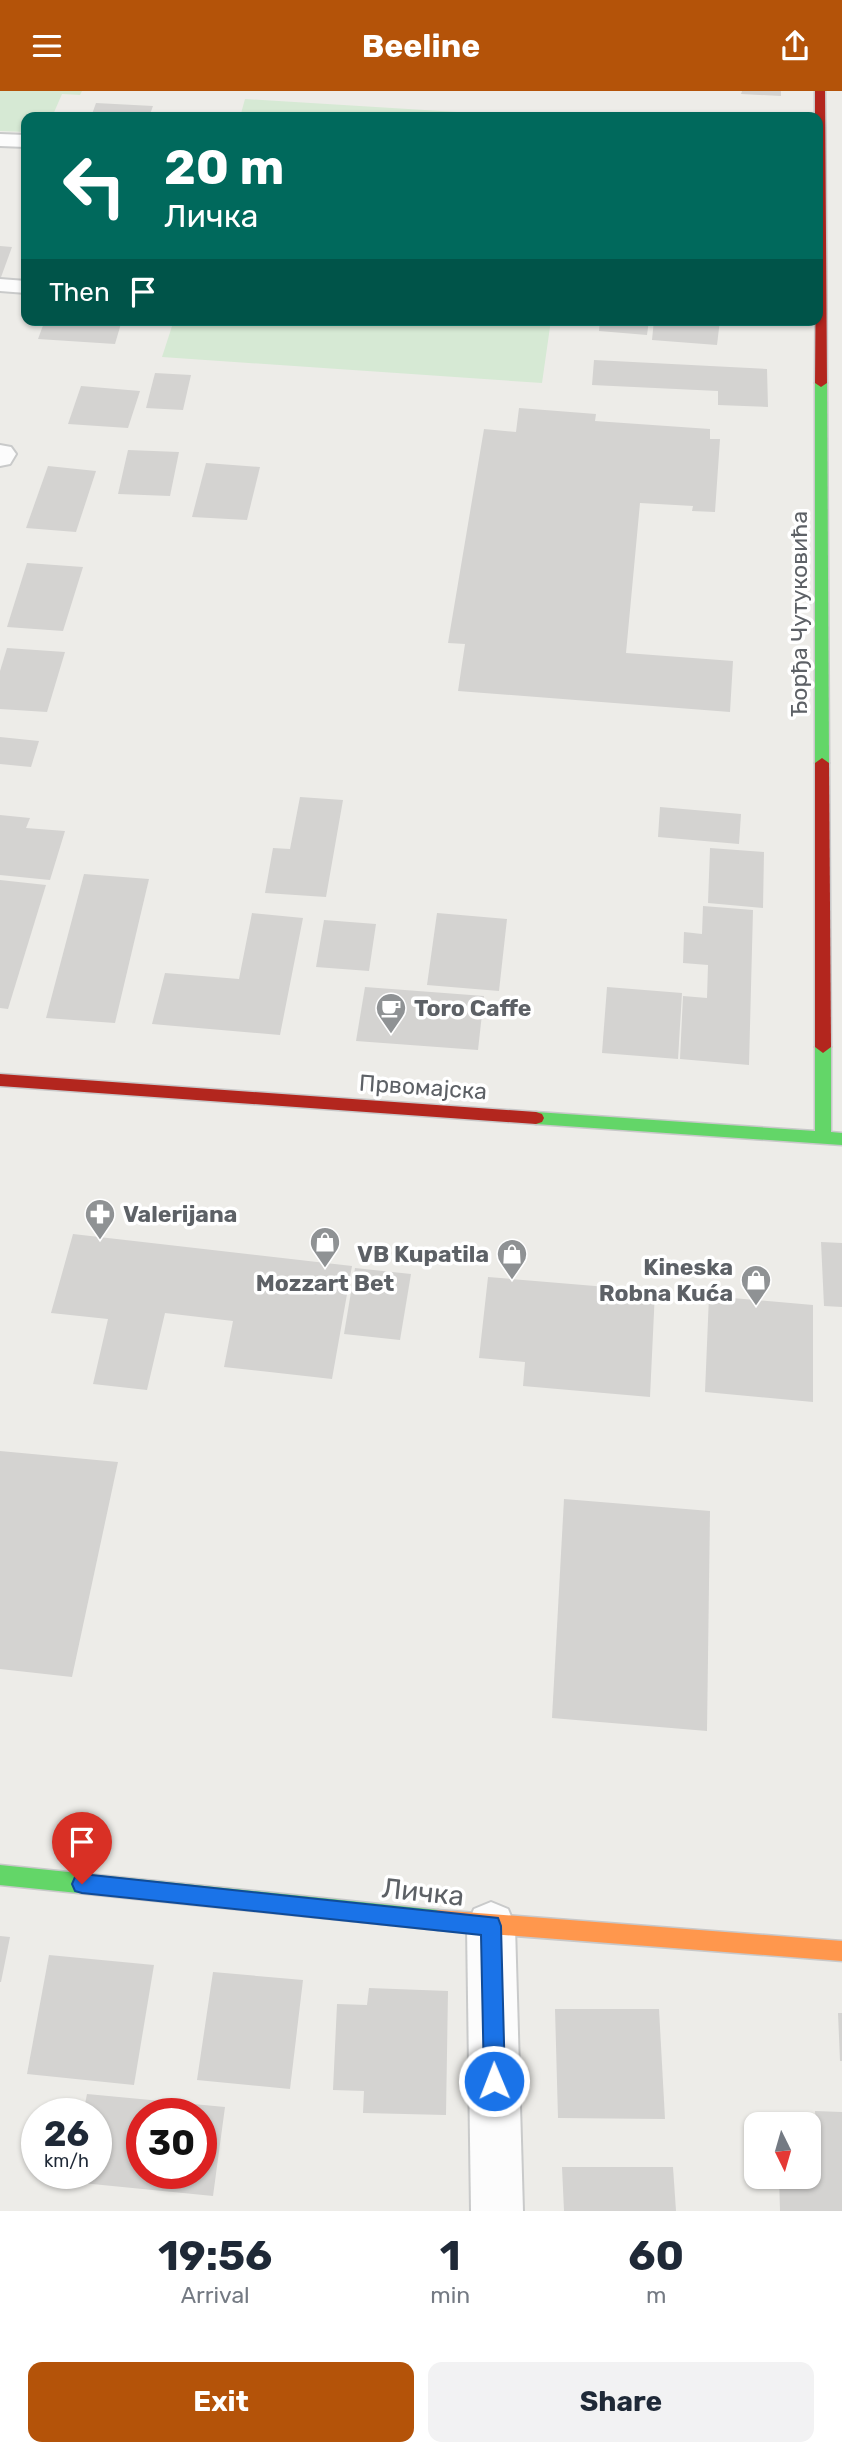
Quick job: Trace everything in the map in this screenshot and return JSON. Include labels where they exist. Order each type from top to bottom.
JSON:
[{"type":"street","name":"Ђорђа Чутуковића","points":[[820,91],[820,112]]},
{"type":"street","name":"Ђорђа Чутуковића","points":[[821,326],[823,1137]]},
{"type":"street","name":"Првомајска","points":[[0,1080],[842,1139]]},
{"type":"street","name":"Личка","points":[[0,1875],[491,1926],[842,1951]]},
{"type":"street","points":[[491,1926],[497,2211]]},
{"type":"lane","points":[[0,140],[21,141]]},
{"type":"lane","points":[[0,285],[21,287]]},
{"type":"green space","points":[[0,91],[82,91],[80,95],[62,94],[54,112],[21,112],[21,132],[0,131]]},
{"type":"green space","points":[[245,99],[456,112],[241,112]]},
{"type":"green space","points":[[172,326],[550,326],[542,383],[162,357]]},
{"type":"building","points":[[742,91],[781,91],[781,96],[741,94]]},
{"type":"building","points":[[96,103],[153,106],[151,112],[93,112]]},
{"type":"building","points":[[0,246],[12,247],[0,280]]},
{"type":"building","points":[[43,326],[120,326],[115,344],[38,339]]},
{"type":"building","points":[[599,326],[648,326],[647,335],[599,331]]},
{"type":"building","points":[[653,326],[719,326],[717,345],[652,340]]},
{"type":"building","points":[[594,360],[767,369],[768,407],[718,405],[718,391],[592,385]]},
{"type":"building","points":[[155,373],[191,375],[183,410],[146,408]]},
{"type":"building","points":[[81,386],[140,391],[128,428],[68,424]]},
{"type":"building","points":[[519,408],[596,414],[595,421],[710,429],[710,439],[720,439],[715,512],[692,511],[693,506],[640,503],[626,653],[733,661],[730,712],[458,691],[465,644],[448,643],[484,429],[516,432]]},
{"type":"building","points":[[128,450],[179,452],[170,496],[118,494]]},
{"type":"building","points":[[206,463],[260,467],[247,520],[192,517]]},
{"type":"building","points":[[48,466],[96,471],[76,532],[26,528]]},
{"type":"building","points":[[27,563],[83,567],[63,631],[7,627]]},
{"type":"building","points":[[7,648],[65,652],[47,712],[0,709],[0,671]]},
{"type":"building","points":[[0,737],[39,741],[31,767],[0,764]]},
{"type":"building","points":[[300,797],[343,800],[326,897],[265,893],[273,848],[290,849]]},
{"type":"building","points":[[660,807],[741,814],[739,844],[658,837]]},
{"type":"building","points":[[0,815],[30,818],[26,828],[65,831],[50,880],[0,875]]},
{"type":"building","points":[[710,848],[764,852],[763,908],[708,903]]},
{"type":"building","points":[[84,874],[149,879],[115,1023],[46,1018]]},
{"type":"building","points":[[0,880],[46,885],[8,1009],[0,1008]]},
{"type":"building","points":[[703,906],[753,910],[749,1065],[680,1059],[683,996],[707,998],[708,965],[683,963],[684,932],[702,934]]},
{"type":"building","points":[[252,913],[303,918],[280,1035],[152,1024],[165,973],[239,979]]},
{"type":"building","points":[[437,913],[507,919],[499,991],[427,985]]},
{"type":"building","points":[[324,920],[376,924],[369,971],[316,967]]},
{"type":"building","points":[[365,987],[484,996],[478,1050],[356,1041]]},
{"type":"building","points":[[607,987],[682,993],[678,1059],[602,1053]]},
{"type":"building","points":[[73,1234],[352,1266],[332,1379],[224,1367],[233,1321],[165,1313],[147,1390],[93,1384],[108,1319],[51,1313]]},
{"type":"building","points":[[821,1242],[842,1243],[842,1307],[824,1306]]},
{"type":"building","points":[[355,1268],[411,1274],[400,1340],[344,1334]]},
{"type":"building","points":[[488,1277],[655,1291],[650,1397],[523,1386],[525,1362],[479,1358]]},
{"type":"building","points":[[709,1296],[813,1305],[813,1402],[705,1392]]},
{"type":"building","points":[[0,1451],[118,1462],[72,1677],[0,1669]]},
{"type":"building","points":[[564,1499],[710,1511],[707,1731],[552,1718]]},
{"type":"building","points":[[0,1936],[10,1937],[1,1982],[0,1982]]},
{"type":"building","points":[[49,1955],[154,1965],[134,2085],[27,2074]]},
{"type":"building","points":[[213,1972],[303,1980],[290,2089],[197,2080]]},
{"type":"building","points":[[369,1988],[448,1991],[446,2115],[363,2113],[364,2091],[333,2090],[337,2004],[367,2005]]},
{"type":"building","points":[[555,2009],[659,2009],[665,2119],[558,2118]]},
{"type":"building","points":[[838,2013],[842,2013],[842,2061],[840,2061]]},
{"type":"building","points":[[87,2094],[129,2098],[126,2098],[126,2187],[112,2186],[112,2098],[86,2098]]},
{"type":"building","points":[[217,2106],[225,2107],[217,2166]]},
{"type":"building","points":[[815,2111],[842,2112],[842,2211],[780,2211],[779,2189],[821,2189],[821,2112]]},
{"type":"building","points":[[562,2167],[673,2167],[676,2211],[564,2211]]},
{"type":"building","points":[[142,2189],[214,2189],[213,2196]]},
{"type":"traffic: fast","points":[[821,383],[822,763]]},
{"type":"traffic: fast","points":[[823,1047],[823,1137]]},
{"type":"traffic: fast","points":[[536,1118],[842,1139]]},
{"type":"traffic: fast","points":[[0,1875],[438,1920]]},
{"type":"traffic: slow","points":[[438,1920],[842,1951]]},
{"type":"traffic: jam","points":[[820,91],[820,112]]},
{"type":"traffic: jam","points":[[821,326],[821,383]]},
{"type":"traffic: jam","points":[[822,763],[823,1047]]},
{"type":"traffic: jam","points":[[0,1080],[536,1118]]},
{"type":"place","name":"Toro Caffe","points":[[391,1035]]},
{"type":"place","name":"Valerijana","points":[[100,1241]]},
{"type":"place","name":"Mozzart Bet","points":[[325,1269]]},
{"type":"place","name":"VB Kupatila","points":[[512,1281]]},
{"type":"place","name":"Kineska Robna Kuća","points":[[756,1307]]},
{"type":"route","points":[[82,1884],[491,1926],[494,2081]]}]
